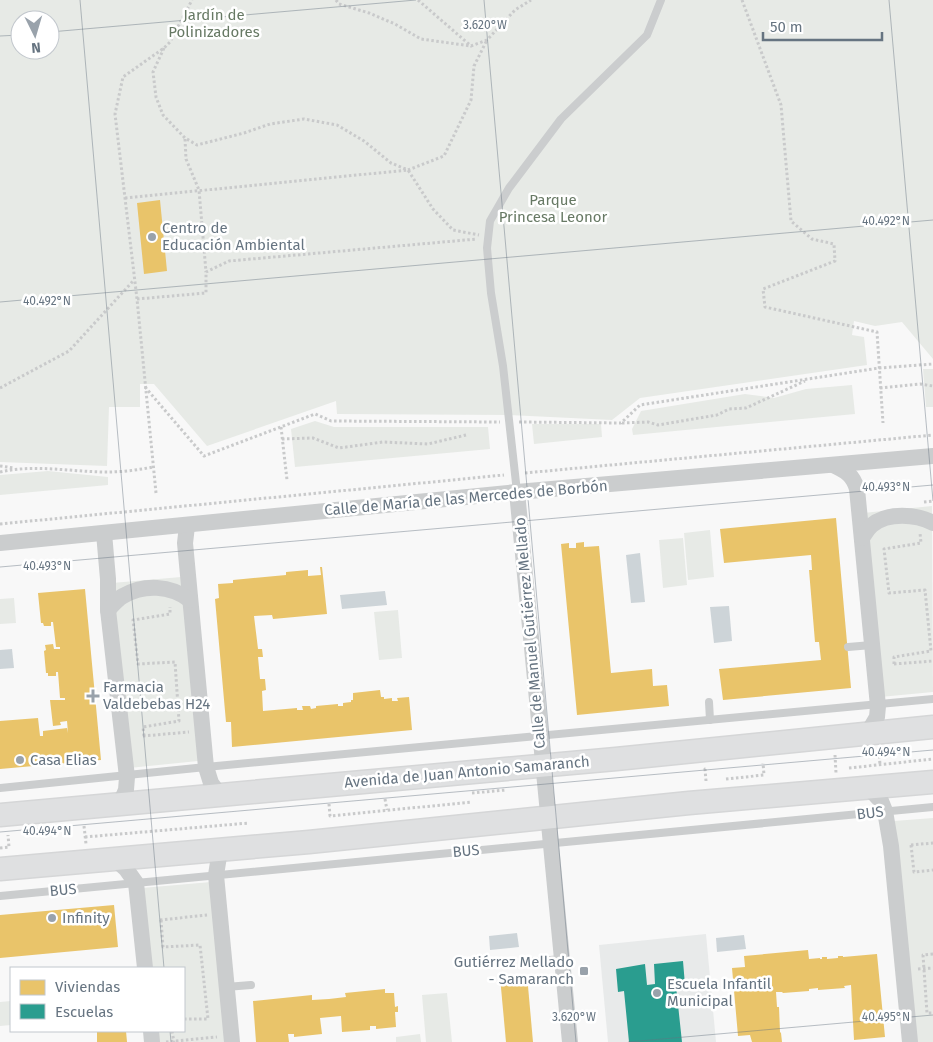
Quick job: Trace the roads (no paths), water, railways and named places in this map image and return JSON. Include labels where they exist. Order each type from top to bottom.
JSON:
[{"type":"street","name":"Calle de María de las Mercedes de Borbón","points":[[0,543],[517,492],[933,456]]},
{"type":"street","points":[[833,465],[848,472],[858,489],[878,706],[877,717],[867,734]]},
{"type":"street","name":"Calle de Manuel Gutiérrez Mellado","points":[[517,492],[570,1042]]},
{"type":"street","points":[[862,538],[870,526],[880,520],[897,516],[926,521]]},
{"type":"street","points":[[187,526],[185,543],[206,767],[211,783],[219,794]]},
{"type":"street","points":[[104,534],[108,579],[108,610],[127,777],[126,790],[120,804]]},
{"type":"street","points":[[108,610],[121,597],[147,588],[179,592],[190,600]]},
{"type":"street","name":"Avenida de Juan Antonio Samaranch","points":[[4,825],[120,804],[543,766],[933,727]]},
{"type":"street","points":[[0,869],[220,850],[933,782]]},
{"type":"street","points":[[870,788],[881,801],[885,811],[891,846],[910,1042]]},
{"type":"street","points":[[220,850],[216,875],[226,987],[225,1039]]},
{"type":"street","points":[[115,859],[126,869],[136,883],[145,967]]},
{"type":"lane","points":[[517,492],[503,366],[491,293],[487,248],[490,237],[490,221],[509,188],[561,119],[647,35],[660,0]]},
{"type":"lane","points":[[848,647],[872,645]]},
{"type":"lane","points":[[0,788],[127,777],[206,767],[878,706],[933,699]]},
{"type":"lane","points":[[709,702],[710,720]]},
{"type":"lane","name":"BUS","points":[[0,896],[933,807]]},
{"type":"lane","points":[[526,962],[562,959]]},
{"type":"lane","points":[[226,987],[251,985]]},
{"type":"place","name":"Centro de Educación Ambiental","points":[[152,237]]},
{"type":"place","name":"Farmacia Valdebebas H24","points":[[93,696]]},
{"type":"place","name":"Casa Elias","points":[[20,760]]},
{"type":"place","name":"Infinity","points":[[52,918]]},
{"type":"place","name":"Gutiérrez Mellado - Samaranch","points":[[584,971]]},
{"type":"place","name":"Escuela Infantil Municipal","points":[[657,993]]},
{"type":"park label","name":"Jardín de Polinizadores","points":[[214,24]]},
{"type":"park label","name":"Parque Princesa Leonor","points":[[553,208]]}]
